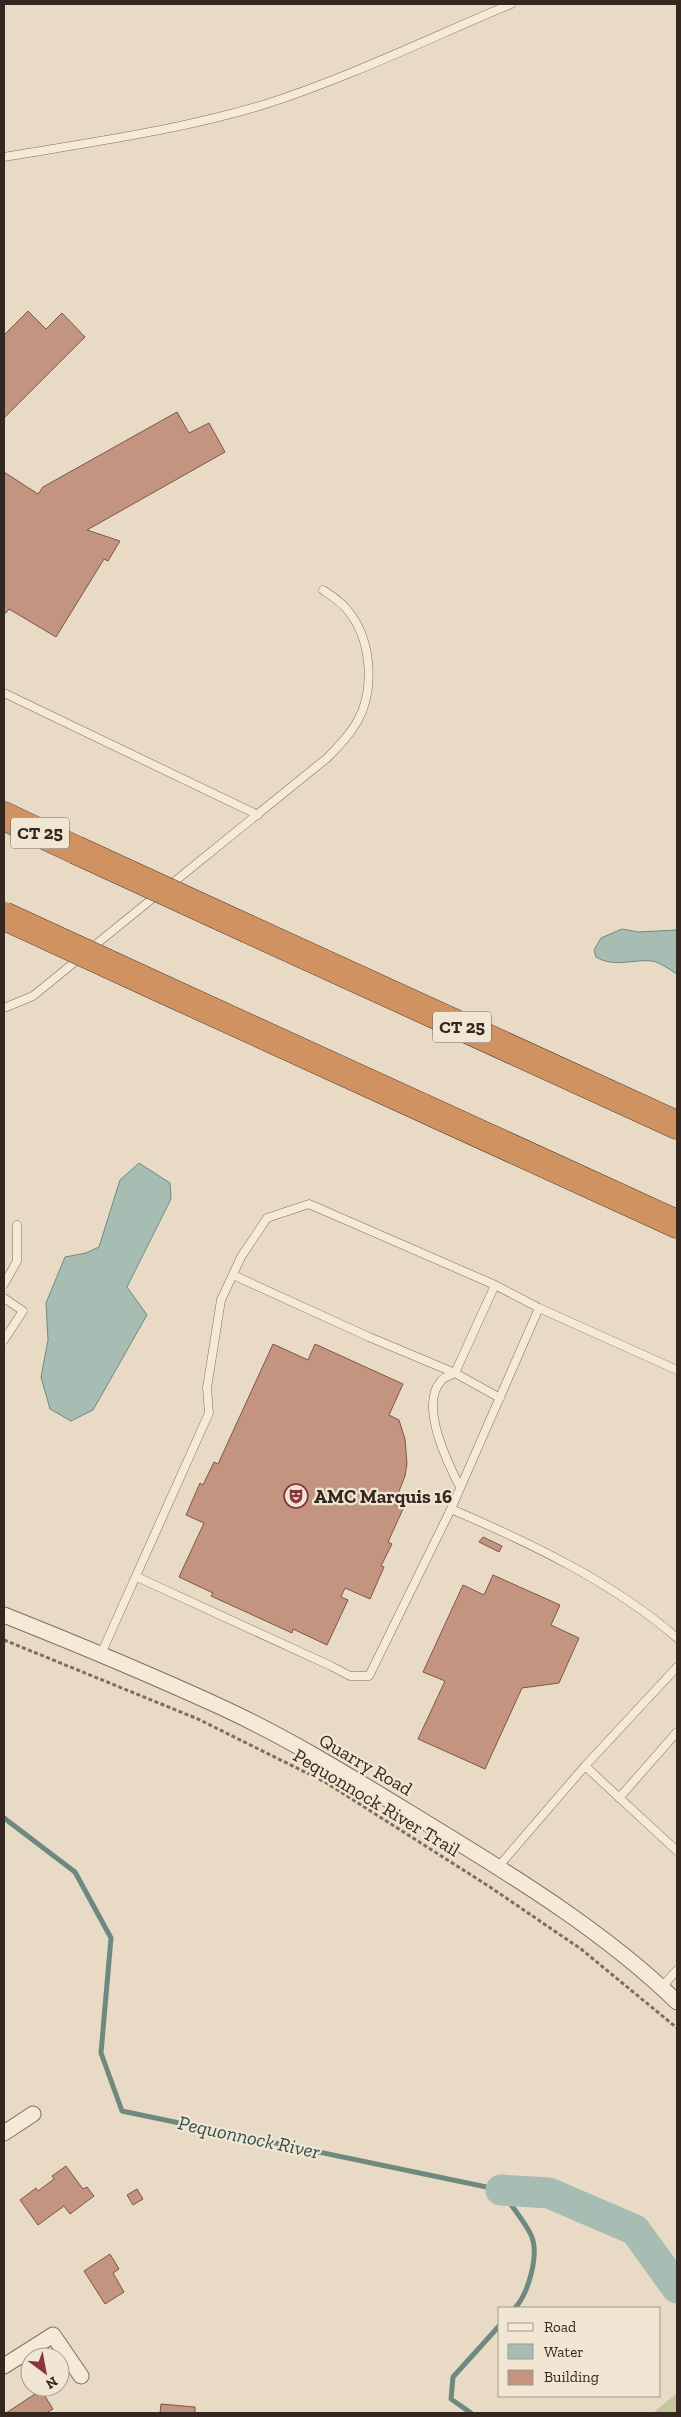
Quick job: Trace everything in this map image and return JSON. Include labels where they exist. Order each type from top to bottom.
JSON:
[{"type":"highway","name":"CT 25","points":[[4,816],[677,1125]]},
{"type":"highway","points":[[4,916],[675,1223]]},
{"type":"street","name":"Quarry Road","points":[[4,1615],[101,1654],[222,1708],[332,1766],[498,1867],[594,1932],[662,1987],[677,2002]]},
{"type":"street","points":[[4,2133],[33,2114]]},
{"type":"street","points":[[4,2366],[53,2335],[81,2376]]},
{"type":"lane","points":[[4,157],[166,129],[266,104],[313,88],[511,4]]},
{"type":"lane","points":[[4,1008],[32,996],[49,984],[258,815],[327,758],[343,742],[357,722],[363,707],[368,688],[367,666],[362,636],[350,613],[340,601],[323,590]]},
{"type":"lane","points":[[4,693],[258,815]]},
{"type":"lane","points":[[101,1654],[210,1413],[207,1388],[213,1343],[222,1300],[241,1257],[267,1218],[309,1204],[495,1285],[539,1308],[677,1370]]},
{"type":"lane","points":[[4,1284],[17,1261],[17,1225]]},
{"type":"lane","points":[[233,1275],[369,1338],[455,1373],[500,1398]]},
{"type":"lane","points":[[460,1487],[444,1456],[435,1428],[434,1395],[441,1381],[455,1373],[495,1285]]},
{"type":"lane","points":[[4,1298],[23,1311],[4,1340]]},
{"type":"lane","points":[[137,1577],[350,1676],[369,1676],[450,1509],[539,1308]]},
{"type":"lane","points":[[450,1509],[549,1555],[636,1607],[656,1620],[677,1638]]},
{"type":"lane","points":[[498,1867],[586,1766],[677,1667]]},
{"type":"lane","points":[[619,1798],[677,1732]]},
{"type":"lane","points":[[586,1766],[677,1851]]},
{"type":"lane","points":[[662,1987],[677,1970]]},
{"type":"path","name":"Pequonnock River Trail","points":[[4,1640],[198,1719],[325,1782],[490,1887],[581,1948],[677,2028]]},
{"type":"green space","points":[[677,2393],[677,2413],[653,2413]]},
{"type":"water","points":[[622,929],[638,932],[677,930],[677,974],[662,964],[652,961],[617,963],[596,957],[594,950],[601,938]]},
{"type":"water","points":[[139,1163],[170,1183],[171,1199],[127,1287],[147,1315],[93,1410],[71,1421],[50,1409],[41,1377],[48,1340],[46,1303],[65,1257],[86,1253],[99,1247],[120,1180]]},
{"type":"building","points":[[28,311],[46,329],[62,313],[85,337],[4,418],[4,335]]},
{"type":"building","points":[[177,412],[189,433],[209,423],[225,452],[87,530],[120,541],[108,561],[104,559],[56,637],[9,609],[6,613],[4,612],[4,472],[38,494],[43,487]]},
{"type":"building","name":"AMC Marquis 16","points":[[273,1344],[308,1360],[315,1344],[403,1384],[389,1415],[399,1420],[405,1439],[407,1464],[405,1476],[394,1504],[403,1509],[388,1542],[392,1544],[381,1566],[384,1567],[370,1599],[345,1588],[341,1597],[348,1600],[327,1645],[293,1629],[292,1633],[211,1596],[213,1593],[179,1577],[204,1523],[186,1515],[200,1483],[203,1485],[214,1462],[218,1464]]},
{"type":"building","points":[[483,1537],[502,1546],[499,1552],[479,1542]]},
{"type":"building","points":[[493,1575],[560,1605],[551,1625],[579,1638],[559,1683],[522,1688],[485,1769],[418,1739],[445,1681],[423,1672],[463,1585],[484,1595]]},
{"type":"building","points":[[66,2166],[83,2189],[87,2187],[94,2196],[70,2214],[64,2206],[38,2225],[20,2200],[36,2188],[38,2191],[54,2179],[52,2176]]},
{"type":"building","points":[[137,2189],[143,2199],[133,2205],[127,2195]]},
{"type":"building","points":[[110,2254],[119,2269],[113,2273],[124,2292],[105,2304],[84,2271]]},
{"type":"building","points":[[30,2397],[45,2397],[53,2409],[46,2413],[6,2413]]},
{"type":"building","points":[[161,2404],[195,2407],[195,2413],[160,2413]]},
{"type":"waterway","name":"Pequonnock River","points":[[4,1818],[75,1872],[111,1938],[101,2053],[122,2111],[501,2190],[528,2229],[533,2243],[534,2252],[531,2273],[520,2302],[516,2307]]},
{"type":"waterway","name":"Pequonnock River","points":[[501,2190],[549,2193],[635,2230],[677,2288]]},
{"type":"waterway","points":[[471,2413],[451,2399],[453,2377],[498,2327]]},
{"type":"place","name":"AMC Marquis 16","points":[[296,1496]]}]
